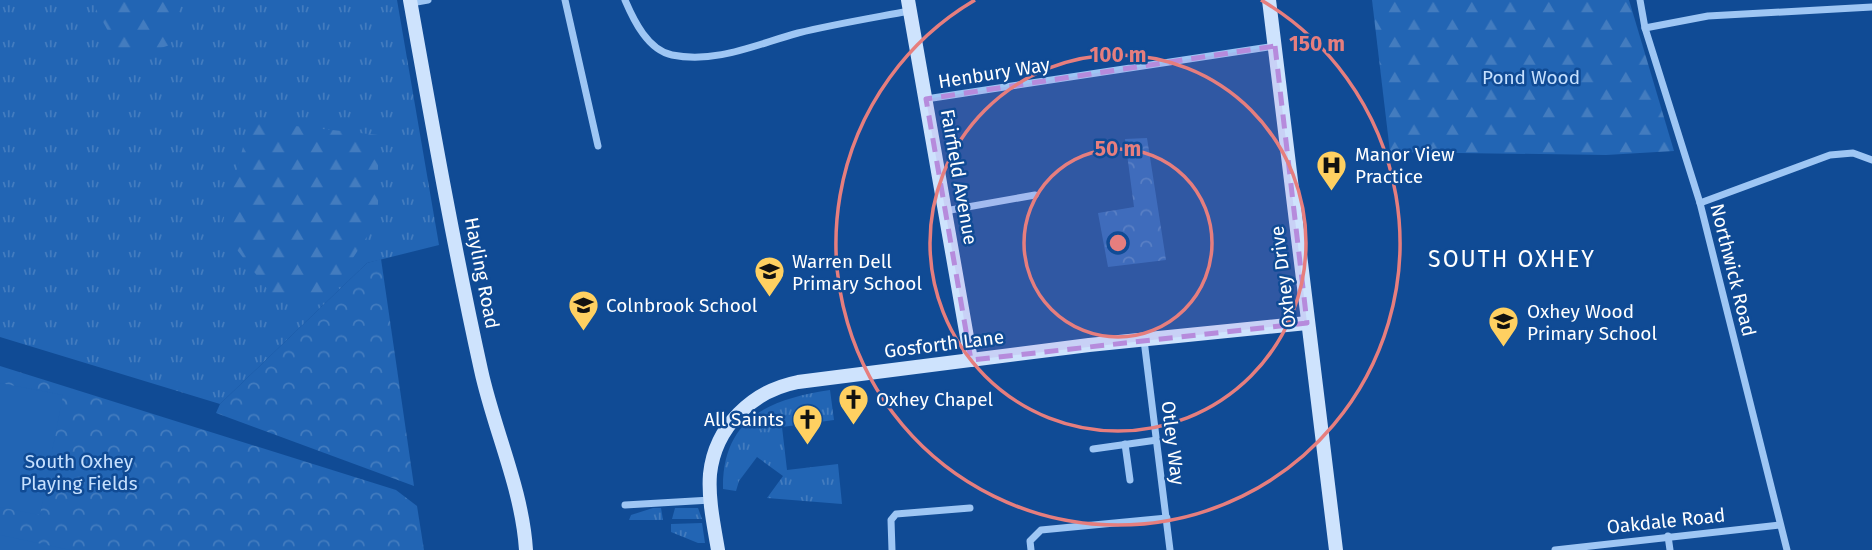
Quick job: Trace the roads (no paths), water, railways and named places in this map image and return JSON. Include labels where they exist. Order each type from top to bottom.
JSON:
[{"type":"street","points":[[410,2],[428,0]]},
{"type":"street","points":[[565,0],[598,146]]},
{"type":"street","points":[[625,0],[632,16],[651,44],[670,55],[694,57],[715,57],[909,6]]},
{"type":"street","name":"Oxhey Drive","points":[[1269,0],[1336,550]]},
{"type":"street","name":"Northwick Road","points":[[1640,0],[1646,29],[1700,203],[1787,550]]},
{"type":"street","name":"Hayling Road","points":[[410,2],[480,367],[507,460],[525,533],[526,550]]},
{"type":"street","points":[[1646,29],[1707,16],[1853,4],[1872,7]]},
{"type":"street","name":"Fairfield Avenue","points":[[909,6],[971,360]]},
{"type":"street","name":"Henbury Way","points":[[926,99],[1275,46]]},
{"type":"street","points":[[1700,203],[1830,155],[1853,153],[1872,160]]},
{"type":"street","points":[[944,211],[1035,195]]},
{"type":"street","name":"Gosforth Lane","points":[[718,550],[710,474],[718,445],[738,414],[764,393],[798,382],[1307,323]]},
{"type":"street","name":"Otley Way","points":[[1144,340],[1170,550]]},
{"type":"street","points":[[1093,449],[1157,440]]},
{"type":"street","points":[[1125,444],[1130,480]]},
{"type":"street","points":[[625,505],[712,500]]},
{"type":"street","points":[[892,550],[891,523],[896,514],[970,508]]},
{"type":"street","points":[[1031,550],[1030,541],[1041,530],[1167,518]]},
{"type":"street","name":"Oakdale Road","points":[[1555,550],[1780,526]]},
{"type":"street","points":[[1668,536],[1670,550]]},
{"type":"place","name":"Manor View Practice","points":[[1332,192]]},
{"type":"place","name":"Warren Dell Primary School","points":[[769,299]]},
{"type":"place","name":"Colnbrook School","points":[[583,332]]},
{"type":"place","name":"Oxhey Wood Primary School","points":[[1504,349]]},
{"type":"place","name":"Oxhey Chapel","points":[[853,426]]},
{"type":"place","name":"All Saints","points":[[807,446]]},
{"type":"district","name":"SOUTH OXHEY","points":[[1512,259]]},
{"type":"park label","name":"Pond Wood","points":[[1531,77]]},
{"type":"park label","name":"South Oxhey Playing Fields","points":[[79,472]]}]
